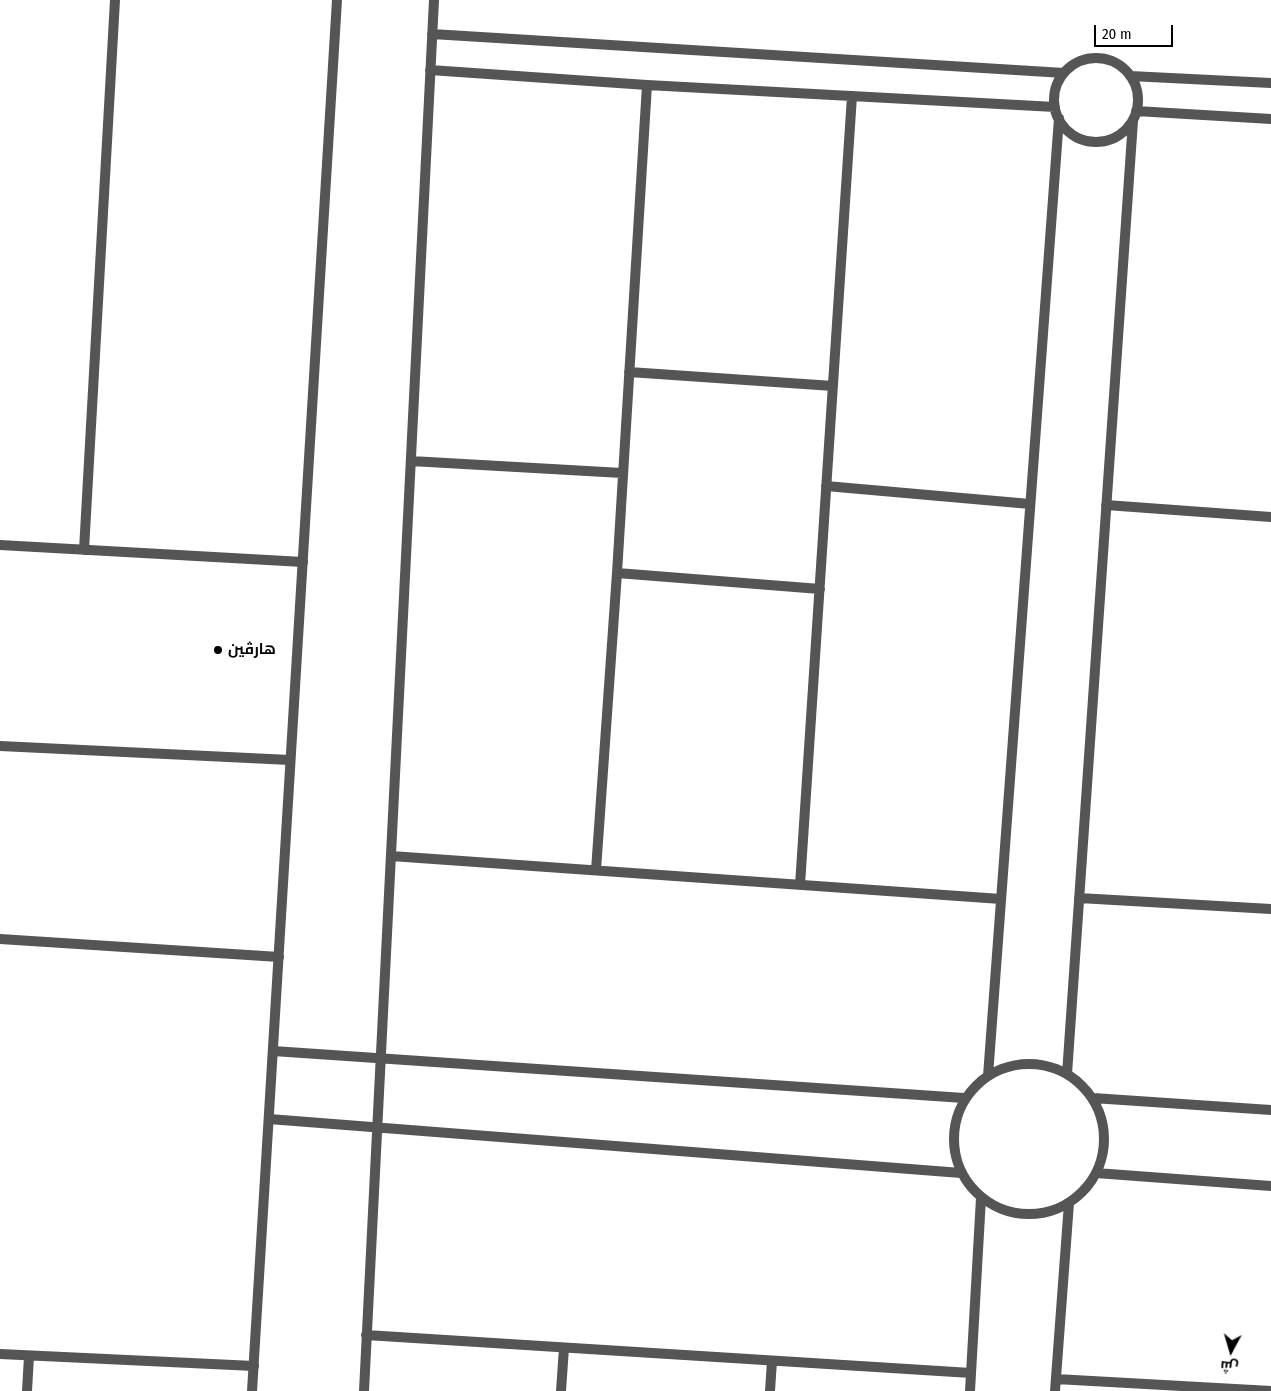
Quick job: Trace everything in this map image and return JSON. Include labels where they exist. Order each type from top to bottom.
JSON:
[{"type":"street","points":[[84,550],[115,0]]},
{"type":"street","points":[[252,1391],[336,0]]},
{"type":"street","points":[[364,1391],[434,0]]},
{"type":"street","points":[[432,34],[1064,73]]},
{"type":"street","points":[[1067,1074],[1106,505],[1138,94],[1134,81],[1126,70],[1115,62],[1102,58],[1088,59],[1075,64],[1064,73],[1057,85],[1054,99],[1059,118],[1063,125],[1073,134],[1086,140],[1099,142],[1113,139],[1124,131],[1135,116]]},
{"type":"street","points":[[430,70],[647,85],[1056,107]]},
{"type":"street","points":[[1130,76],[1271,83]]},
{"type":"street","points":[[596,870],[617,573],[647,85]]},
{"type":"street","points":[[800,885],[852,96]]},
{"type":"street","points":[[1135,116],[1271,119]]},
{"type":"street","points":[[988,1076],[1059,118]]},
{"type":"street","points":[[628,372],[833,386]]},
{"type":"street","points":[[410,461],[622,473]]},
{"type":"street","points":[[826,486],[1030,504]]},
{"type":"street","points":[[1106,505],[1271,518]]},
{"type":"street","points":[[0,545],[303,562]]},
{"type":"street","points":[[617,573],[820,589]]},
{"type":"street","points":[[0,746],[290,760]]},
{"type":"street","points":[[391,856],[1001,899]]},
{"type":"street","points":[[1079,898],[1271,909]]},
{"type":"street","points":[[0,939],[279,957]]},
{"type":"street","points":[[273,1051],[964,1098]]},
{"type":"street","points":[[1018,1064],[1039,1064],[1067,1074],[1078,1081],[1093,1098],[1101,1115],[1104,1134],[1103,1154],[1096,1173],[1089,1184],[1069,1203],[1047,1212],[1024,1214],[1001,1209],[981,1198],[969,1186],[961,1173],[954,1154],[953,1135],[956,1115],[964,1098],[979,1081],[997,1070],[1018,1064]]},
{"type":"street","points":[[1093,1098],[1271,1110]]},
{"type":"street","points":[[269,1119],[961,1173]]},
{"type":"street","points":[[1096,1173],[1271,1186]]},
{"type":"street","points":[[970,1391],[981,1198]]},
{"type":"street","points":[[1055,1391],[1069,1203]]},
{"type":"street","points":[[366,1336],[971,1373]]},
{"type":"street","points":[[561,1391],[564,1348]]},
{"type":"street","points":[[0,1354],[254,1366]]},
{"type":"street","points":[[27,1391],[29,1356]]},
{"type":"street","points":[[770,1391],[772,1361]]},
{"type":"street","points":[[1056,1379],[1271,1391]]},
{"type":"place","name":"هارڤين","points":[[218,650]]}]
